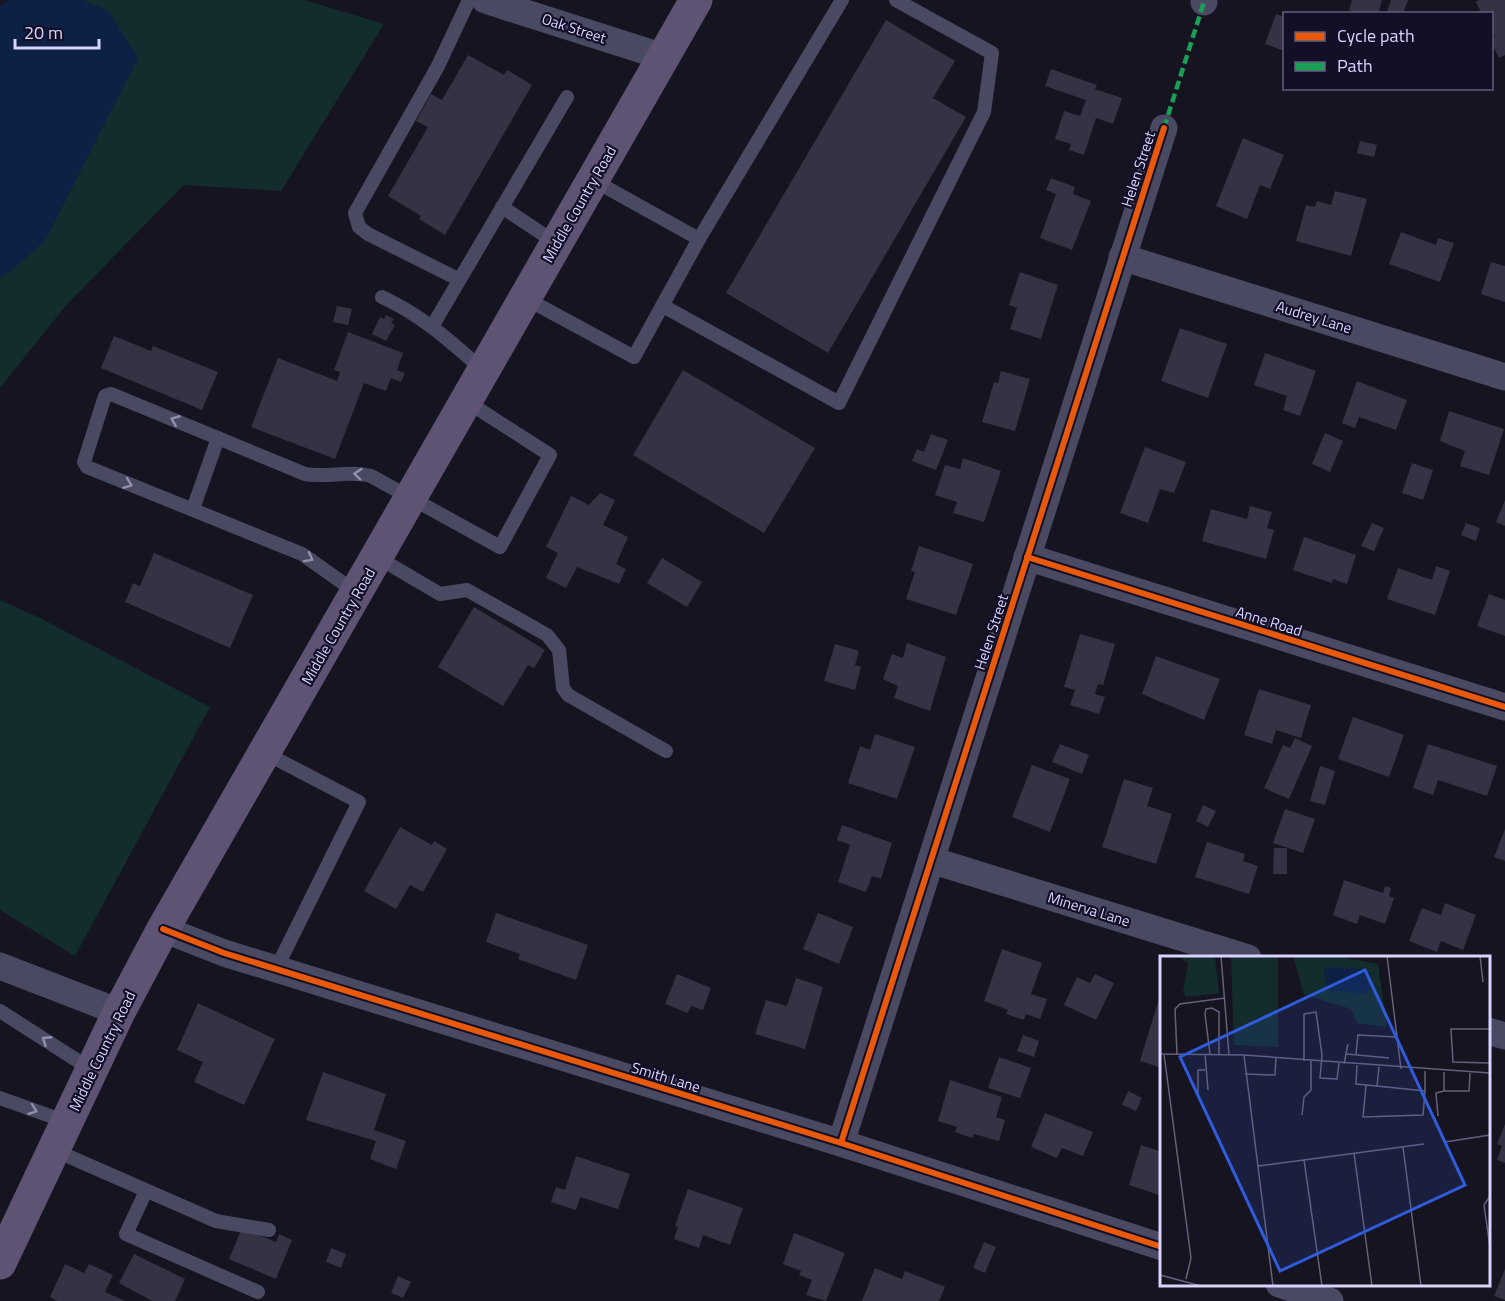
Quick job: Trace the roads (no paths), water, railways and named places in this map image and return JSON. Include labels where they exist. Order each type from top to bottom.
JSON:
[{"type":"main road","name":"Middle Country Road","points":[[0,1263],[119,1012],[163,929],[696,0]]},
{"type":"street","name":"Oak Street","points":[[485,0],[664,57]]},
{"type":"street","name":"Helen Street","points":[[841,1143],[1164,128]]},
{"type":"street","name":"Audrey Lane","points":[[1122,257],[1505,377]]},
{"type":"street","name":"Anne Road","points":[[1027,557],[1505,707]]},
{"type":"street","name":"Minerva Lane","points":[[931,860],[1245,956]]},
{"type":"street","name":"Smith Lane","points":[[163,929],[224,953],[841,1143],[1160,1246]]},
{"type":"street","points":[[0,966],[119,1012]]},
{"type":"street","points":[[1490,1032],[1505,1036]]},
{"type":"street","points":[[1285,1286],[1330,1301]]},
{"type":"lane","points":[[458,279],[368,234],[359,227],[356,213],[438,66],[469,0]]},
{"type":"lane","points":[[525,298],[634,357],[699,239],[842,0]]},
{"type":"lane","points":[[663,306],[839,403],[984,112],[992,53],[896,0]]},
{"type":"lane","points":[[433,325],[567,97]]},
{"type":"lane","points":[[593,180],[699,239]]},
{"type":"lane","points":[[502,207],[556,243]]},
{"type":"lane","points":[[382,297],[411,310],[433,325],[484,371]]},
{"type":"lane","points":[[357,593],[302,554],[87,467],[84,462],[105,396],[111,394],[305,474],[315,476],[359,472],[411,497],[500,547],[550,455],[466,401]]},
{"type":"lane","points":[[193,509],[218,438]]},
{"type":"lane","points":[[377,557],[440,594],[467,590],[547,634],[559,650],[563,688],[568,695],[666,751]]},
{"type":"lane","points":[[265,753],[359,802],[276,969]]},
{"type":"lane","points":[[0,1011],[92,1070]]},
{"type":"lane","points":[[0,1098],[146,1191],[216,1221],[269,1230]]},
{"type":"lane","points":[[146,1191],[126,1234],[258,1292]]},
{"type":"water","points":[[9,0],[80,0],[108,10],[138,58],[45,241],[4,276],[0,276],[0,6]]}]
